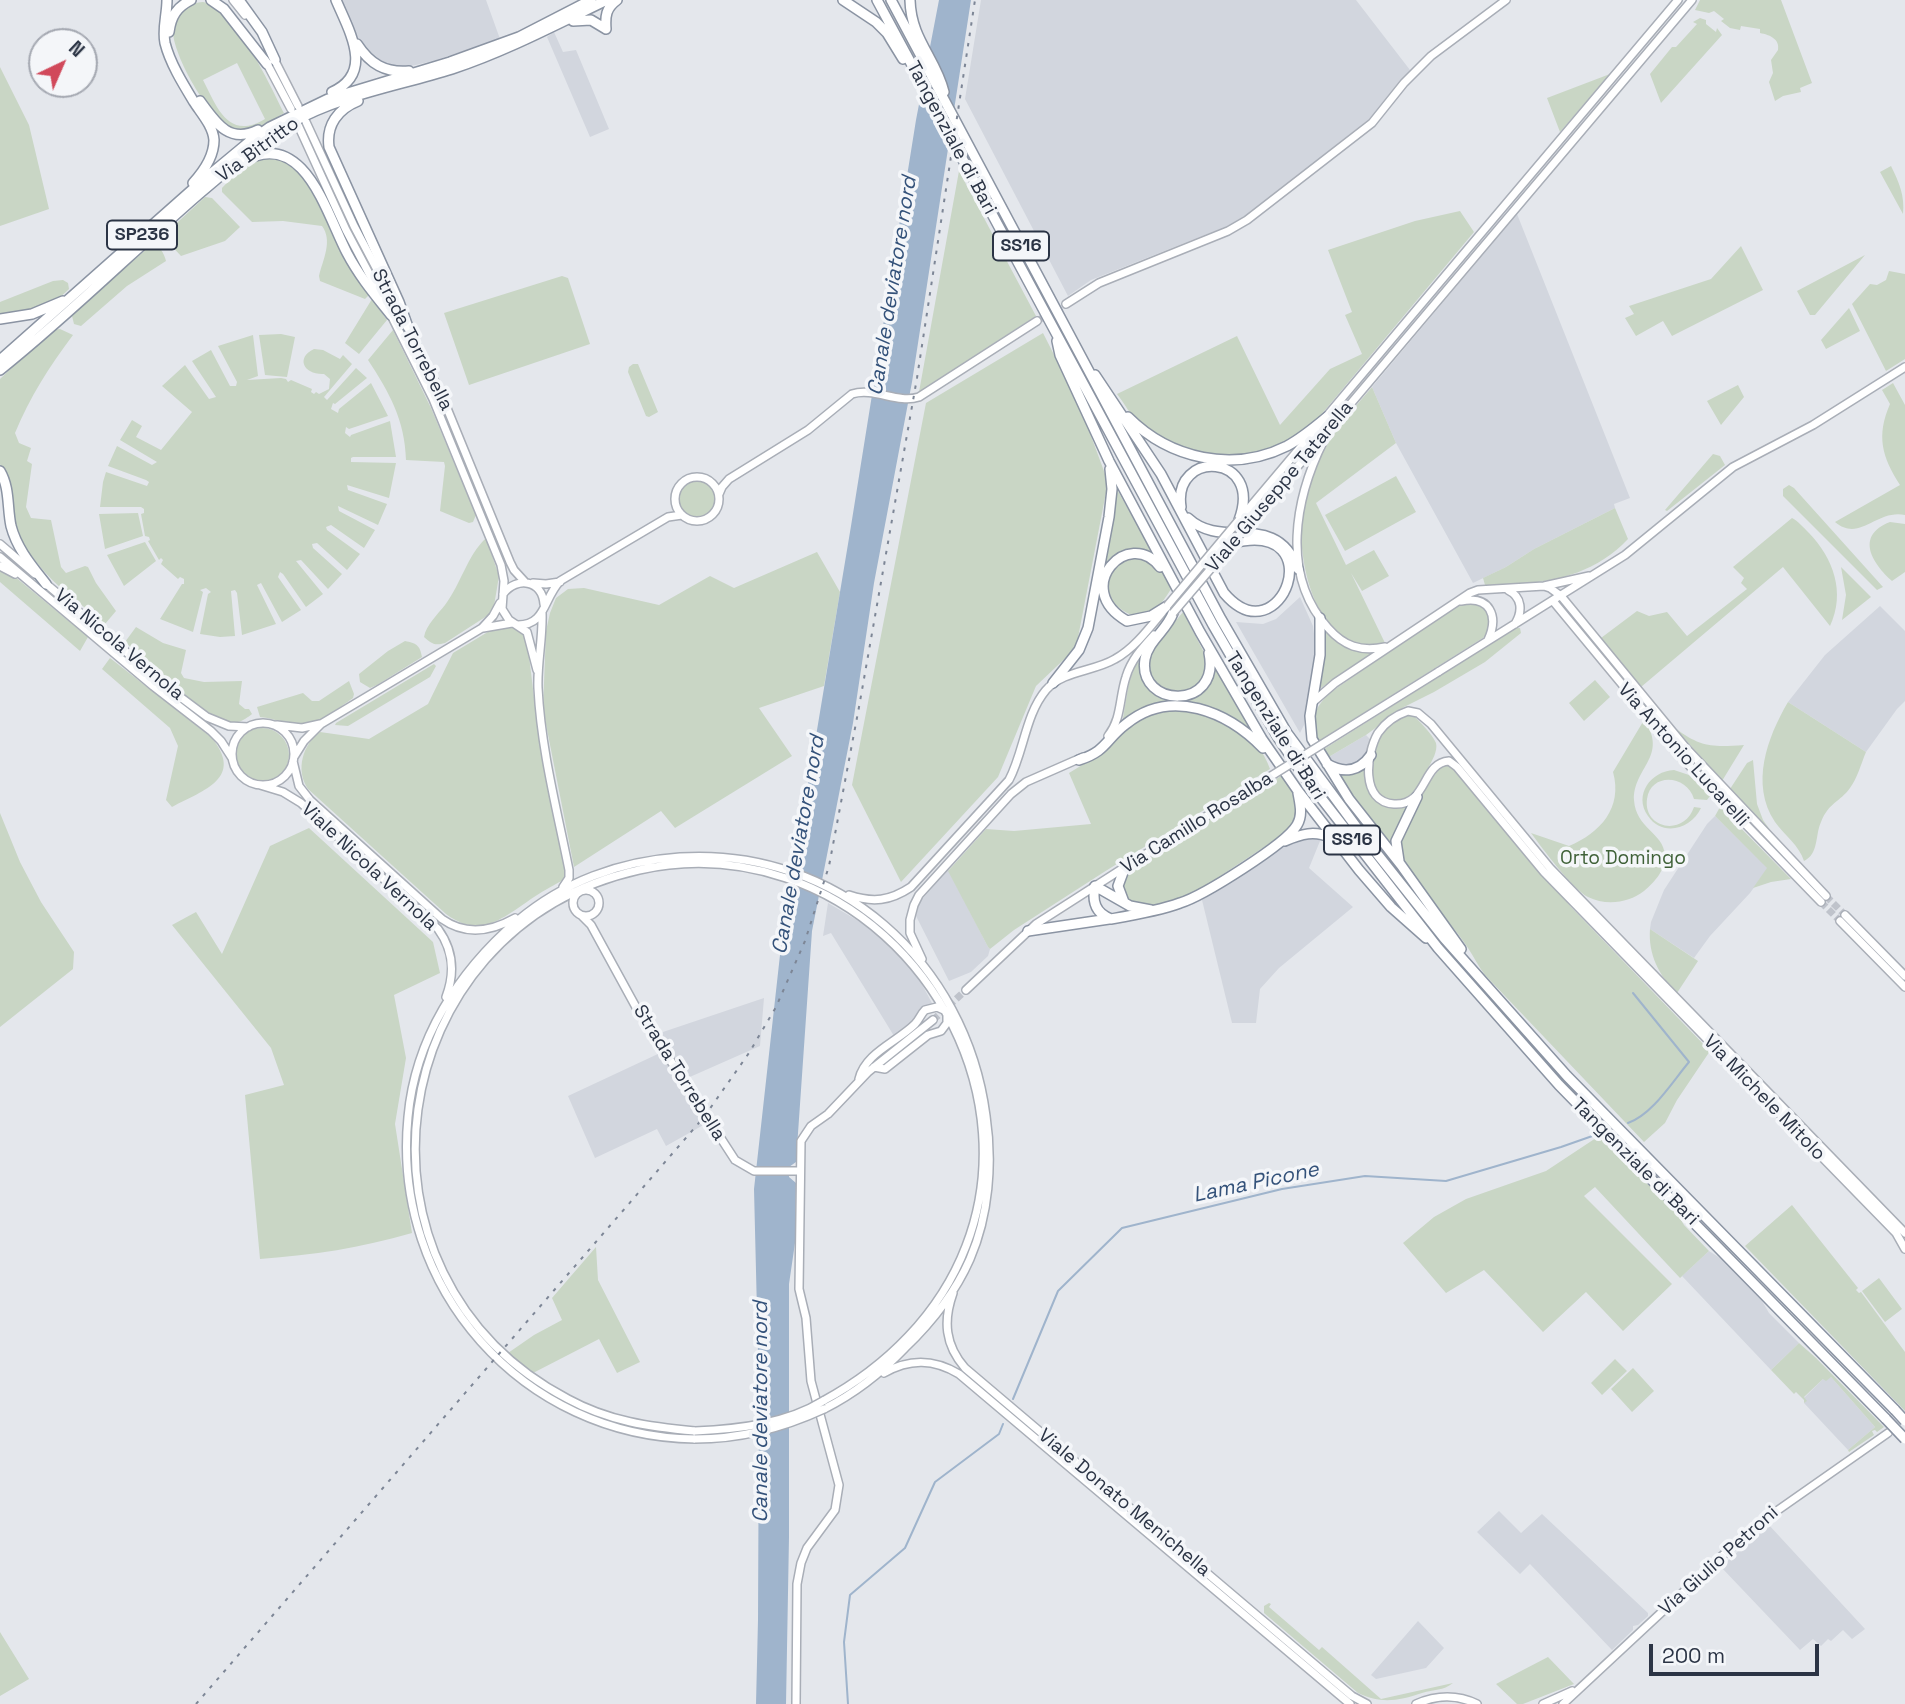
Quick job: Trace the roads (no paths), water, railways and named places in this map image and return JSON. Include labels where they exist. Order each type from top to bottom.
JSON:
[{"type":"highway","points":[[144,233],[164,208],[204,171],[214,137],[183,83],[165,43],[167,0]]},
{"type":"highway","points":[[191,0],[181,5],[172,16],[170,35],[175,53],[191,85],[218,124],[233,134],[241,135],[293,111]]},
{"type":"highway","points":[[211,0],[224,9],[271,62]]},
{"type":"highway","points":[[239,0],[262,32],[271,62]]},
{"type":"highway","points":[[309,106],[339,89],[352,77],[357,57],[336,0]]},
{"type":"highway","name":"Via Bitritto","points":[[0,360],[248,142],[293,111],[352,90],[423,74],[519,37],[591,0]]},
{"type":"highway","name":"Via Bitritto","points":[[0,370],[222,174],[266,139],[312,113],[341,101],[500,52],[607,0]]},
{"type":"highway","points":[[532,38],[579,19],[599,23],[606,29],[607,11],[617,0]]},
{"type":"highway","points":[[843,0],[866,14],[887,33],[900,56],[916,72]]},
{"type":"highway","name":"Tangenziale di Bari","points":[[877,0],[1213,625],[1279,739],[1326,806],[1438,948],[1559,1085],[1905,1439]]},
{"type":"highway","name":"Tangenziale di Bari","points":[[891,0],[942,83],[947,106],[1079,356],[1221,619],[1287,733],[1363,836],[1469,967],[1567,1076],[1905,1421]]},
{"type":"highway","points":[[910,0],[915,33],[924,57]]},
{"type":"highway","points":[[350,34],[365,57],[383,69],[423,74]]},
{"type":"highway","points":[[408,327],[332,156],[328,137],[334,119],[347,106],[407,87],[423,74]]},
{"type":"highway","points":[[222,174],[262,154],[284,156],[296,162],[316,188],[358,272],[391,315]]},
{"type":"highway","points":[[0,319],[32,314],[71,298]]},
{"type":"highway","points":[[1056,333],[1060,355],[1109,461],[1200,632],[1276,761],[1334,840],[1391,907],[1415,931],[1438,948]]},
{"type":"highway","points":[[0,376],[28,347]]},
{"type":"highway","name":"SS16","points":[[1079,356],[1113,400],[1161,474],[1224,593],[1234,604],[1254,611],[1272,606],[1281,598],[1291,579],[1290,566],[1285,556],[1271,543],[1260,540],[1233,543]]},
{"type":"highway","points":[[1113,400],[1135,423],[1159,442],[1176,450],[1212,459],[1244,459],[1271,453],[1289,445],[1327,417]]},
{"type":"highway","points":[[1053,683],[1079,650],[1088,628],[1111,500],[1109,461]]},
{"type":"highway","points":[[1239,520],[1245,505],[1244,488],[1230,472],[1210,466],[1200,468],[1186,479],[1180,501],[1182,513],[1195,525],[1206,529],[1273,537],[1290,552],[1298,569]]},
{"type":"highway","points":[[0,471],[6,488],[11,525],[42,586]]},
{"type":"highway","points":[[1175,585],[1154,558],[1135,553],[1118,558],[1104,577],[1102,591],[1107,605],[1128,621],[1170,610],[1169,623],[1146,654],[1145,670],[1148,679],[1169,696],[1183,696],[1196,691],[1206,680],[1211,664],[1210,654],[1200,632]]},
{"type":"highway","points":[[1320,618],[1320,655],[1309,728],[1312,739],[1349,799],[1401,865],[1463,952],[1469,967]]},
{"type":"highway","points":[[1079,760],[1096,754],[1135,718],[1161,708],[1181,706],[1204,709],[1233,722],[1276,761]]},
{"type":"highway","points":[[1324,762],[1335,769],[1350,770],[1362,765],[1371,755]]},
{"type":"highway","points":[[1028,931],[1111,919],[1181,903],[1204,893],[1277,844],[1298,823],[1301,813],[1298,791]]},
{"type":"highway","points":[[1401,865],[1396,841],[1417,797]]},
{"type":"highway","points":[[1277,844],[1306,834],[1321,834],[1334,840]]},
{"type":"highway","points":[[1124,902],[1118,886],[1125,867]]},
{"type":"highway","points":[[1111,919],[1102,915],[1095,906],[1095,886],[1136,908],[1151,910]]},
{"type":"main road","points":[[222,0],[271,62]]},
{"type":"main road","points":[[233,0],[271,62],[293,111]]},
{"type":"main road","points":[[1066,304],[1099,283],[1228,231],[1247,220],[1372,123],[1430,56],[1506,0]]},
{"type":"main road","name":"Viale Giuseppe Tatarella","points":[[927,969],[910,933],[910,920],[919,895],[1011,794],[1026,782],[1079,760],[1097,747],[1114,727],[1130,665],[1239,520],[1678,0]]},
{"type":"main road","name":"Viale Giuseppe Tatarella","points":[[1053,683],[1073,673],[1108,663],[1126,652],[1233,543],[1692,0]]},
{"type":"main road","name":"Strada Torrebella","points":[[501,600],[504,581],[501,565],[433,399],[346,230],[302,124],[445,403],[510,562],[514,570],[527,582]]},
{"type":"main road","points":[[482,628],[503,623],[533,622],[560,581],[668,517],[681,515],[696,521],[706,519],[715,512],[722,486],[729,480],[798,437],[860,391],[909,400],[919,397],[1037,321]]},
{"type":"main road","name":"Via Camillo Rosalba","points":[[966,990],[1028,931],[1095,886],[1625,555],[1733,467],[1813,425],[1905,367]]},
{"type":"main road","points":[[1330,428],[1303,493],[1297,531],[1298,569],[1320,618],[1338,638],[1347,645],[1372,650],[1389,646]]},
{"type":"main road","points":[[668,517],[676,502],[677,491],[686,480],[700,477],[711,483],[719,494]]},
{"type":"main road","points":[[711,483],[729,480]]},
{"type":"main road","points":[[676,502],[681,515]]},
{"type":"main road","name":"Via Nicola Vernola","points":[[0,544],[42,586],[217,736],[232,758]]},
{"type":"main road","name":"Via Nicola Vernola","points":[[0,557],[42,586]]},
{"type":"main road","points":[[0,566],[42,586]]},
{"type":"main road","points":[[1313,702],[1335,683],[1389,646],[1478,590],[1544,586],[1593,575]]},
{"type":"main road","points":[[321,724],[294,728],[258,724],[248,727],[233,743],[232,758],[240,775],[246,781],[260,785],[278,782],[290,769],[304,741],[321,724],[482,628],[513,584],[546,584],[560,581]]},
{"type":"main road","points":[[527,582],[538,588],[542,594],[537,670]]},
{"type":"main road","points":[[1544,586],[1561,596]]},
{"type":"main road","points":[[1505,589],[1513,592],[1520,605],[1520,614],[1514,624]]},
{"type":"main road","name":"Via Antonio Lucarelli","points":[[1553,601],[1693,770],[1784,865],[1824,899],[1790,858],[1696,759],[1561,596]]},
{"type":"main road","points":[[501,600],[504,615],[530,637],[537,670],[543,736],[569,870],[569,878],[561,890]]},
{"type":"main road","points":[[1457,602],[1475,600],[1485,603],[1491,610],[1494,620],[1488,641]]},
{"type":"main road","name":"Via Nicola Vernola","points":[[126,658],[207,717],[229,726],[248,727]]},
{"type":"main road","points":[[688,856],[795,881],[836,900],[869,921],[894,943],[921,973],[947,1011],[964,1052],[976,1093],[982,1132],[980,1189],[972,1229],[961,1258],[938,1299],[912,1332],[871,1371],[821,1405],[779,1427],[733,1437],[636,1432],[601,1422],[563,1405],[509,1369],[476,1338],[436,1278],[416,1227],[410,1200],[406,1162],[408,1115],[416,1071],[429,1034],[440,1012],[480,957],[534,906],[561,890],[628,865],[688,856],[701,855],[749,859],[802,874],[840,892],[874,901],[899,895],[911,887],[1009,780],[1017,764],[1032,715],[1053,683]]},
{"type":"main road","points":[[1412,711],[1431,724],[1550,868],[1621,948],[1544,872],[1457,767],[1449,761],[1440,761],[1433,768],[1417,797],[1406,803],[1388,803],[1376,796],[1369,782],[1371,755],[1382,727],[1403,713],[1412,711]]},
{"type":"main road","points":[[272,725],[289,737],[293,759]]},
{"type":"main road","name":"Viale Nicola Vernola","points":[[293,759],[299,786],[310,800],[446,922],[471,930],[493,928],[534,906]]},
{"type":"main road","name":"Viale Nicola Vernola","points":[[260,785],[283,792],[301,803],[438,929],[447,944],[452,962],[451,980],[440,1012]]},
{"type":"main road","points":[[476,1338],[428,1236],[416,1180],[415,1128],[426,1065],[443,1023],[466,983],[496,948],[530,918],[588,881],[677,863],[711,863],[738,858]]},
{"type":"main road","points":[[569,870],[575,877],[588,881]]},
{"type":"main road","points":[[588,881],[573,899],[573,908],[582,916],[593,914]]},
{"type":"main road","points":[[569,894],[589,891],[598,899],[591,925]]},
{"type":"main road","points":[[436,1278],[487,1338],[530,1376],[569,1400],[601,1414],[642,1426],[695,1435],[752,1425],[836,1403],[881,1372],[923,1329],[965,1269],[981,1226],[987,1189],[989,1144],[981,1084],[969,1043],[950,1002],[927,969],[880,922],[840,892]]},
{"type":"main road","name":"Strada Torrebella","points":[[582,916],[591,925],[638,1009],[729,1153],[741,1165],[754,1171],[800,1171]]},
{"type":"main road","points":[[1843,918],[1881,957],[1905,987]]},
{"type":"main road","name":"Via Michele Mitolo","points":[[1621,948],[1902,1230],[1904,1244]]},
{"type":"main road","points":[[1881,957],[1905,976]]},
{"type":"main road","points":[[859,1080],[863,1068],[875,1055],[916,1023],[925,1010],[937,1007],[947,1011]]},
{"type":"main road","points":[[874,1067],[885,1069],[928,1035],[941,1031],[947,1023],[947,1011]]},
{"type":"main road","points":[[796,1704],[797,1584],[801,1563],[807,1548],[835,1510],[839,1485],[809,1369],[806,1318],[799,1289],[801,1141],[811,1126],[828,1114],[859,1080],[933,1020]]},
{"type":"main road","points":[[987,1189],[982,1164],[989,1144]]},
{"type":"main road","name":"Viale Donato Menichella","points":[[962,1371],[946,1325],[950,1303],[965,1269]]},
{"type":"main road","name":"Viale Donato Menichella","points":[[860,1389],[893,1368],[908,1362],[941,1364],[962,1371],[1352,1696],[1367,1704]]},
{"type":"main road","name":"Via Giulio Petroni","points":[[1563,1704],[1751,1529],[1888,1433]]},
{"type":"main road","name":"Viale Donato Menichella","points":[[1103,1490],[1350,1704]]},
{"type":"main road","points":[[1543,1704],[1582,1686]]},
{"type":"main road","points":[[1416,1704],[1430,1698],[1446,1696],[1477,1704]]},
{"type":"water","name":"Canale deviatore nord","points":[[939,0],[971,0],[912,382],[874,583],[853,723],[812,931],[796,1162],[789,1167],[789,1177],[796,1183],[795,1243],[789,1284],[786,1704],[756,1704],[759,1394],[754,1189],[781,946],[916,120]]},
{"type":"waterway","name":"Lama Picone","points":[[1628,1123],[1654,1105],[1689,1062],[1633,993]]},
{"type":"waterway","name":"Lama Picone","points":[[1013,1399],[1058,1291],[1122,1228],[1282,1189],[1365,1176],[1446,1181],[1598,1134]]},
{"type":"waterway","name":"Lama Picone","points":[[848,1704],[844,1642],[850,1595],[905,1548],[935,1482],[999,1434],[1003,1424]]},
{"type":"tunnel","points":[[1037,321],[1066,304]]},
{"type":"tunnel","points":[[1826,896],[1845,915]]},
{"type":"tunnel","points":[[1821,902],[1840,921]]},
{"type":"tunnel","points":[[933,1020],[966,990]]},
{"type":"railway","points":[[196,1704],[704,1117],[749,1053],[776,1007],[805,941],[829,866],[917,378],[975,0]]},
{"type":"park label","name":"Orto Domingo","points":[[1623,859]]}]
